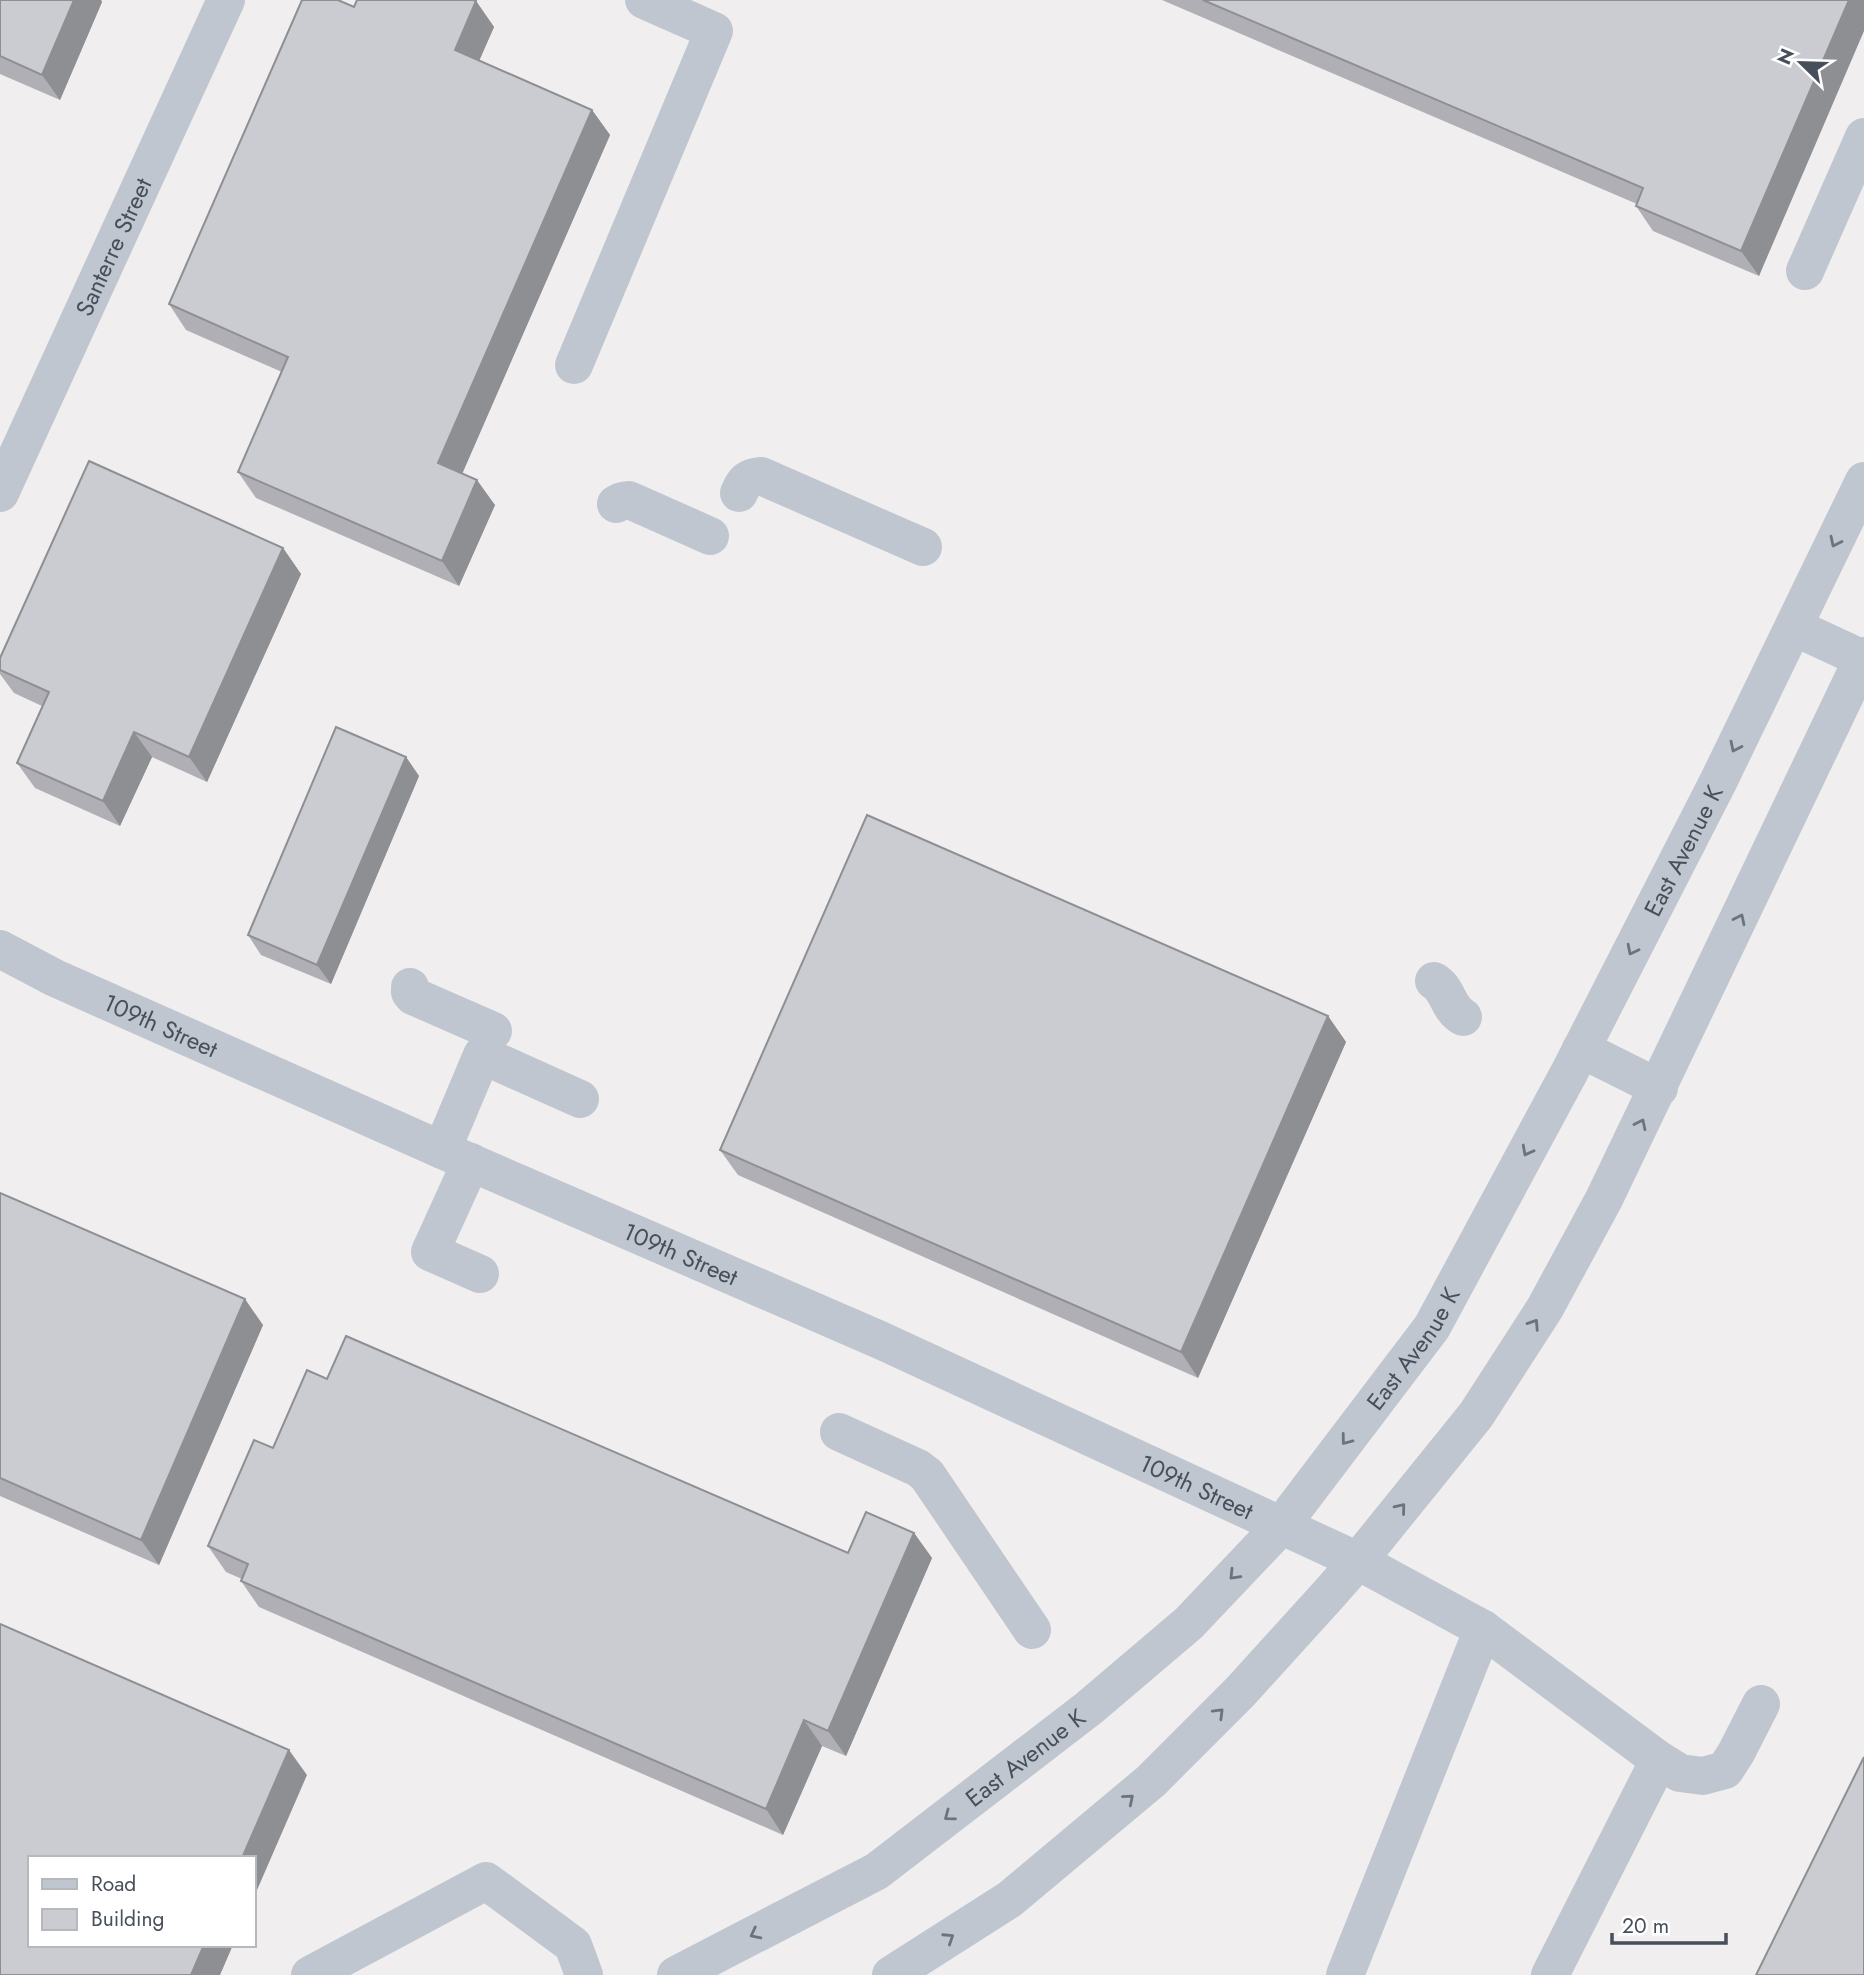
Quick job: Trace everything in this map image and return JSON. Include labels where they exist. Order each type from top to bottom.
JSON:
[{"type":"street","name":"Santerre Street","points":[[0,493],[226,0]]},
{"type":"street","points":[[574,365],[713,32],[644,0]]},
{"type":"street","points":[[1805,271],[1864,137]]},
{"type":"street","points":[[738,493],[749,478],[761,476],[923,547]]},
{"type":"street","name":"East Avenue K","points":[[676,1975],[877,1871],[1089,1709],[1189,1623],[1282,1526],[1432,1327],[1581,1049],[1718,782],[1863,485]]},
{"type":"street","points":[[616,504],[629,500],[710,536]]},
{"type":"street","points":[[891,1975],[1010,1899],[1151,1781],[1240,1692],[1358,1561],[1476,1415],[1545,1308],[1604,1199],[1863,658],[1794,627]]},
{"type":"street","name":"109th Street","points":[[0,949],[55,978],[880,1340],[1358,1561],[1483,1629],[1680,1773],[1703,1776],[1725,1770],[1737,1753],[1761,1704]]},
{"type":"street","points":[[1434,981],[1444,989],[1451,1007],[1463,1017]]},
{"type":"street","points":[[410,987],[413,996],[493,1031]]},
{"type":"street","points":[[1581,1049],[1658,1088]]},
{"type":"street","points":[[480,1274],[430,1252],[482,1055],[580,1099]]},
{"type":"street","points":[[839,1432],[918,1468],[927,1475],[1032,1630]]},
{"type":"street","points":[[1345,1975],[1483,1629]]},
{"type":"street","points":[[1550,1975],[1659,1760]]},
{"type":"street","points":[[310,1975],[486,1881],[573,1945],[584,1975]]},
{"type":"building","points":[[0,0],[74,0],[42,75],[0,56]]},
{"type":"building","points":[[302,0],[338,0],[354,7],[357,0],[476,1],[455,50],[592,110],[438,463],[477,480],[442,561],[238,472],[288,357],[169,304]]},
{"type":"building","points":[[1203,0],[1849,0],[1741,251],[1636,206],[1643,188]]},
{"type":"building","points":[[89,461],[283,548],[189,757],[134,732],[103,801],[17,763],[49,692],[0,670],[0,658]]},
{"type":"building","points":[[336,727],[406,757],[317,965],[248,935]]},
{"type":"building","points":[[867,815],[1328,1016],[1181,1352],[720,1150]]},
{"type":"building","points":[[0,1193],[245,1299],[141,1540],[0,1478]]},
{"type":"building","points":[[346,1336],[848,1553],[866,1512],[914,1533],[828,1731],[804,1720],[766,1809],[241,1581],[248,1564],[208,1546],[254,1440],[273,1448],[307,1370],[327,1379]]},
{"type":"building","points":[[0,1624],[289,1750],[243,1856],[28,1856],[28,1947],[203,1947],[191,1975],[0,1975]]},
{"type":"building","points":[[1864,1757],[1864,1975],[1756,1975]]}]
